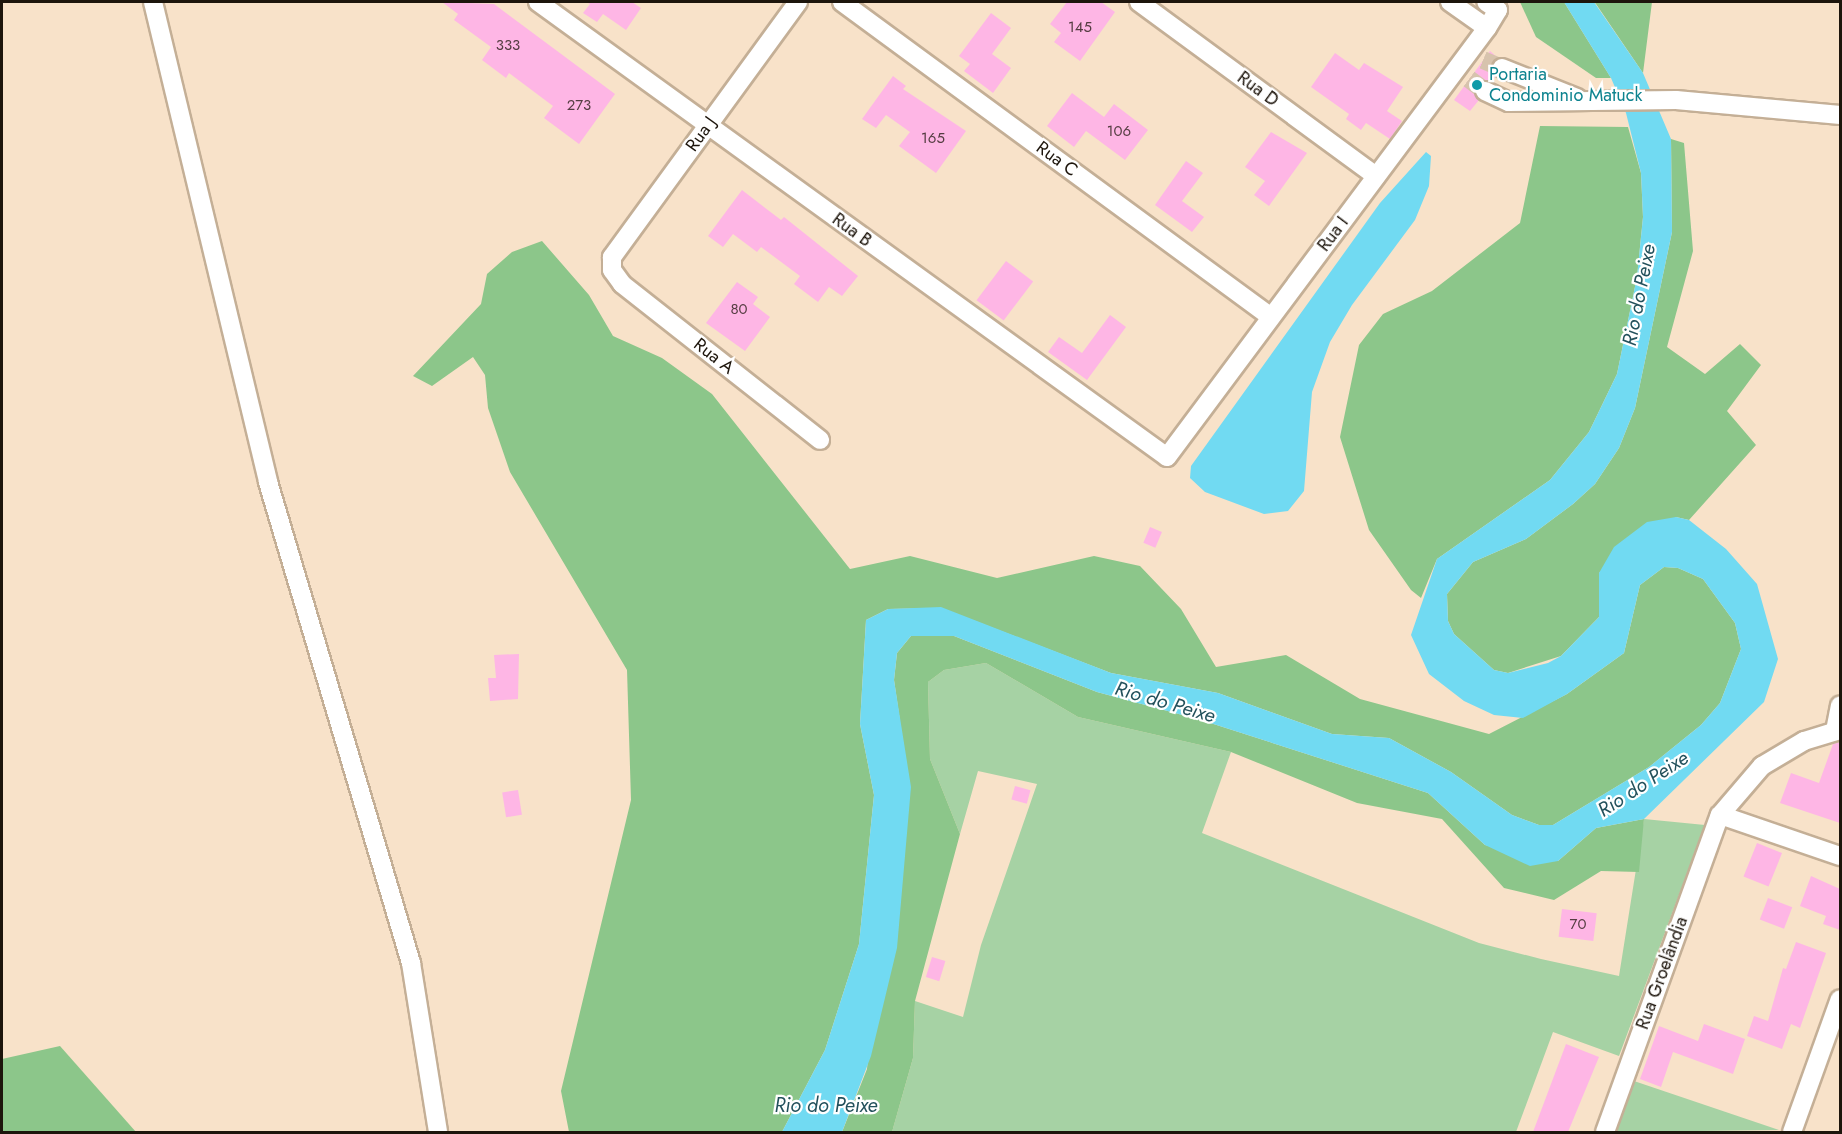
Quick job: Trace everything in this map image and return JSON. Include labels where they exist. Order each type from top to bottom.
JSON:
[{"type":"street","points":[[153,2],[268,482],[411,963],[438,1132]]},
{"type":"street","name":"Rua B","points":[[538,2],[1167,457]]},
{"type":"street","name":"Rua J","points":[[612,270],[612,257],[798,2]]},
{"type":"street","name":"Rua C","points":[[842,2],[1271,317]]},
{"type":"street","name":"Rua D","points":[[1139,2],[1376,176]]},
{"type":"street","points":[[1450,2],[1487,28]]},
{"type":"street","name":"Rua I","points":[[1167,457],[1376,176],[1475,57],[1487,28],[1492,6]]},
{"type":"street","points":[[1502,68],[1587,100]]},
{"type":"street","points":[[1485,91],[1509,102],[1676,100],[1840,115]]},
{"type":"street","name":"Rua A","points":[[612,270],[622,284],[820,440]]},
{"type":"street","points":[[1840,705],[1838,731],[1804,741],[1762,766],[1720,814],[1840,856]]},
{"type":"street","name":"Rua Groelândia","points":[[1605,1132],[1720,814]]},
{"type":"street","points":[[1792,1132],[1840,999]]},
{"type":"green space","points":[[1520,2],[1564,2],[1611,78],[1596,78],[1536,37]]},
{"type":"green space","points":[[1594,2],[1652,2],[1643,73],[1596,4]]},
{"type":"green space","points":[[1540,126],[1628,127],[1641,173],[1643,217],[1637,277],[1617,374],[1589,432],[1550,480],[1437,559],[1421,598],[1411,590],[1369,530],[1340,437],[1359,345],[1383,314],[1432,291],[1520,223]]},
{"type":"green space","points":[[1671,139],[1684,143],[1693,251],[1667,347],[1705,374],[1740,344],[1761,365],[1727,411],[1756,445],[1689,520],[1676,517],[1599,573],[1599,617],[1561,656],[1508,673],[1494,670],[1454,634],[1448,621],[1447,594],[1473,562],[1526,539],[1573,504],[1595,484],[1619,448],[1635,408],[1672,232]]},
{"type":"green space","points":[[542,241],[589,295],[613,336],[662,358],[712,394],[850,569],[910,556],[997,578],[1094,556],[1140,566],[1181,609],[1216,667],[1286,655],[1360,699],[1489,734],[1567,694],[1624,653],[1640,585],[1664,567],[1678,568],[1703,579],[1735,623],[1741,649],[1720,703],[1701,725],[1649,767],[1553,825],[1539,825],[1512,815],[1451,772],[1389,738],[1332,734],[1218,693],[1111,673],[941,608],[888,609],[866,620],[860,724],[874,795],[859,944],[825,1050],[782,1132],[569,1132],[561,1091],[631,800],[627,670],[510,472],[488,408],[485,375],[473,357],[432,386],[413,376],[481,304],[487,274],[512,252]]},
{"type":"green space","points":[[911,636],[954,636],[1097,692],[1201,720],[1428,793],[1485,845],[1558,861],[1596,828],[1644,819],[1639,872],[1601,871],[1554,900],[1504,888],[1442,819],[1357,803],[1231,752],[1078,717],[986,663],[944,670],[928,682],[930,759],[960,834],[915,1001],[913,1058],[892,1132],[842,1132],[867,1069],[900,721],[894,680],[897,653]]},
{"type":"green space","points":[[986,663],[1078,717],[1231,752],[1202,833],[1479,943],[1541,959],[1619,976],[1644,819],[1705,825],[1619,1056],[1553,1032],[1516,1132],[892,1132],[913,1058],[915,1001],[963,1017],[981,945],[1037,784],[978,771],[960,834],[930,759],[928,682],[944,670]]},
{"type":"green space","points":[[60,1046],[136,1132],[2,1132],[2,1059]]},
{"type":"green space","points":[[1634,1081],[1779,1130],[1616,1132]]},
{"type":"water","name":"Rio do Peixe","points":[[1564,2],[1594,2],[1643,73],[1671,139],[1672,232],[1635,408],[1619,448],[1595,484],[1573,504],[1526,539],[1473,562],[1447,594],[1448,621],[1454,634],[1494,670],[1508,673],[1548,663],[1561,656],[1599,617],[1599,573],[1614,547],[1647,522],[1676,517],[1689,520],[1726,549],[1757,584],[1778,659],[1764,702],[1644,819],[1596,828],[1558,861],[1530,866],[1485,845],[1428,793],[1201,720],[1097,692],[954,636],[911,636],[897,653],[894,680],[911,787],[897,948],[871,1056],[842,1132],[782,1132],[825,1050],[859,944],[874,795],[860,724],[866,620],[888,609],[941,607],[1111,673],[1218,693],[1332,734],[1389,738],[1451,772],[1512,815],[1539,825],[1553,825],[1649,767],[1701,725],[1720,703],[1741,649],[1735,623],[1703,579],[1678,568],[1664,567],[1640,585],[1624,653],[1567,694],[1523,718],[1494,715],[1464,701],[1429,674],[1411,635],[1437,559],[1550,480],[1589,432],[1617,374],[1637,277],[1643,217],[1641,173],[1626,113],[1611,78]]},
{"type":"water","points":[[1426,152],[1431,156],[1429,186],[1415,220],[1352,305],[1330,342],[1312,392],[1304,491],[1288,511],[1264,514],[1205,492],[1190,478],[1191,466],[1380,203]]},
{"type":"building","points":[[442,2],[494,4],[615,94],[579,144],[544,118],[553,106],[509,73],[506,78],[482,60],[491,47],[454,20],[458,14]]},
{"type":"building","points":[[586,2],[632,2],[641,8],[626,30],[603,14],[597,22],[583,13],[590,4]]},
{"type":"building","points":[[1067,2],[1101,2],[1115,12],[1080,61],[1054,42],[1061,33],[1050,24]]},
{"type":"building","points":[[991,13],[1011,28],[992,54],[1011,68],[993,93],[964,71],[970,64],[959,56]]},
{"type":"building","name":"Portaria Condominio Matuck","points":[[1490,51],[1498,58],[1491,64],[1495,77],[1492,82],[1483,80],[1475,86],[1479,100],[1470,111],[1454,100]]},
{"type":"building","points":[[1335,53],[1359,70],[1364,63],[1403,87],[1387,111],[1402,121],[1390,139],[1366,123],[1361,130],[1346,119],[1349,114],[1311,87]]},
{"type":"building","points":[[893,76],[906,86],[903,89],[966,131],[936,173],[899,146],[910,132],[886,115],[876,128],[862,119]]},
{"type":"building","points":[[1072,93],[1104,117],[1114,104],[1148,130],[1125,160],[1086,131],[1074,147],[1047,126]]},
{"type":"building","points":[[1271,132],[1307,153],[1269,206],[1254,195],[1265,181],[1245,167]]},
{"type":"building","points":[[1186,161],[1203,173],[1182,201],[1204,217],[1192,232],[1155,205]]},
{"type":"building","points":[[742,190],[781,220],[784,217],[858,276],[842,296],[829,287],[818,302],[794,284],[800,276],[761,247],[757,252],[733,234],[723,247],[708,236]]},
{"type":"building","points":[[1006,261],[1033,281],[1004,321],[977,300]]},
{"type":"building","points":[[737,282],[758,297],[753,304],[770,317],[745,351],[706,323]]},
{"type":"building","points":[[1110,315],[1126,327],[1087,380],[1048,352],[1059,337],[1082,353]]},
{"type":"building","points":[[1150,527],[1162,532],[1155,548],[1143,543]]},
{"type":"building","points":[[519,654],[518,699],[490,701],[488,678],[496,678],[494,655]]},
{"type":"building","points":[[1840,742],[1840,823],[1780,803],[1791,773],[1819,783],[1833,744]]},
{"type":"building","points":[[1015,786],[1030,790],[1027,804],[1011,800]]},
{"type":"building","points":[[518,790],[522,815],[506,817],[502,793]]},
{"type":"building","points":[[1757,843],[1782,853],[1769,886],[1744,876]]},
{"type":"building","points":[[1811,876],[1840,889],[1840,930],[1823,924],[1826,916],[1800,906]]},
{"type":"building","points":[[1768,898],[1792,907],[1784,929],[1760,919]]},
{"type":"building","points":[[1562,909],[1597,913],[1593,941],[1559,937]]},
{"type":"building","points":[[1796,942],[1826,953],[1800,1028],[1791,1024],[1782,1049],[1747,1036],[1754,1016],[1768,1021],[1783,968],[1786,969]]},
{"type":"building","points":[[932,957],[945,961],[939,981],[926,977]]},
{"type":"building","points":[[1704,1024],[1745,1039],[1733,1074],[1673,1052],[1661,1087],[1640,1079],[1659,1026],[1698,1041]]},
{"type":"building","points":[[1566,1044],[1599,1057],[1568,1132],[1533,1132]]},
{"type":"tunnel","points":[[1483,60],[1502,68]]},
{"type":"tunnel","points":[[1469,79],[1485,91]]},
{"type":"place","name":"Portaria Condominio Matuck","points":[[1477,85]]}]
